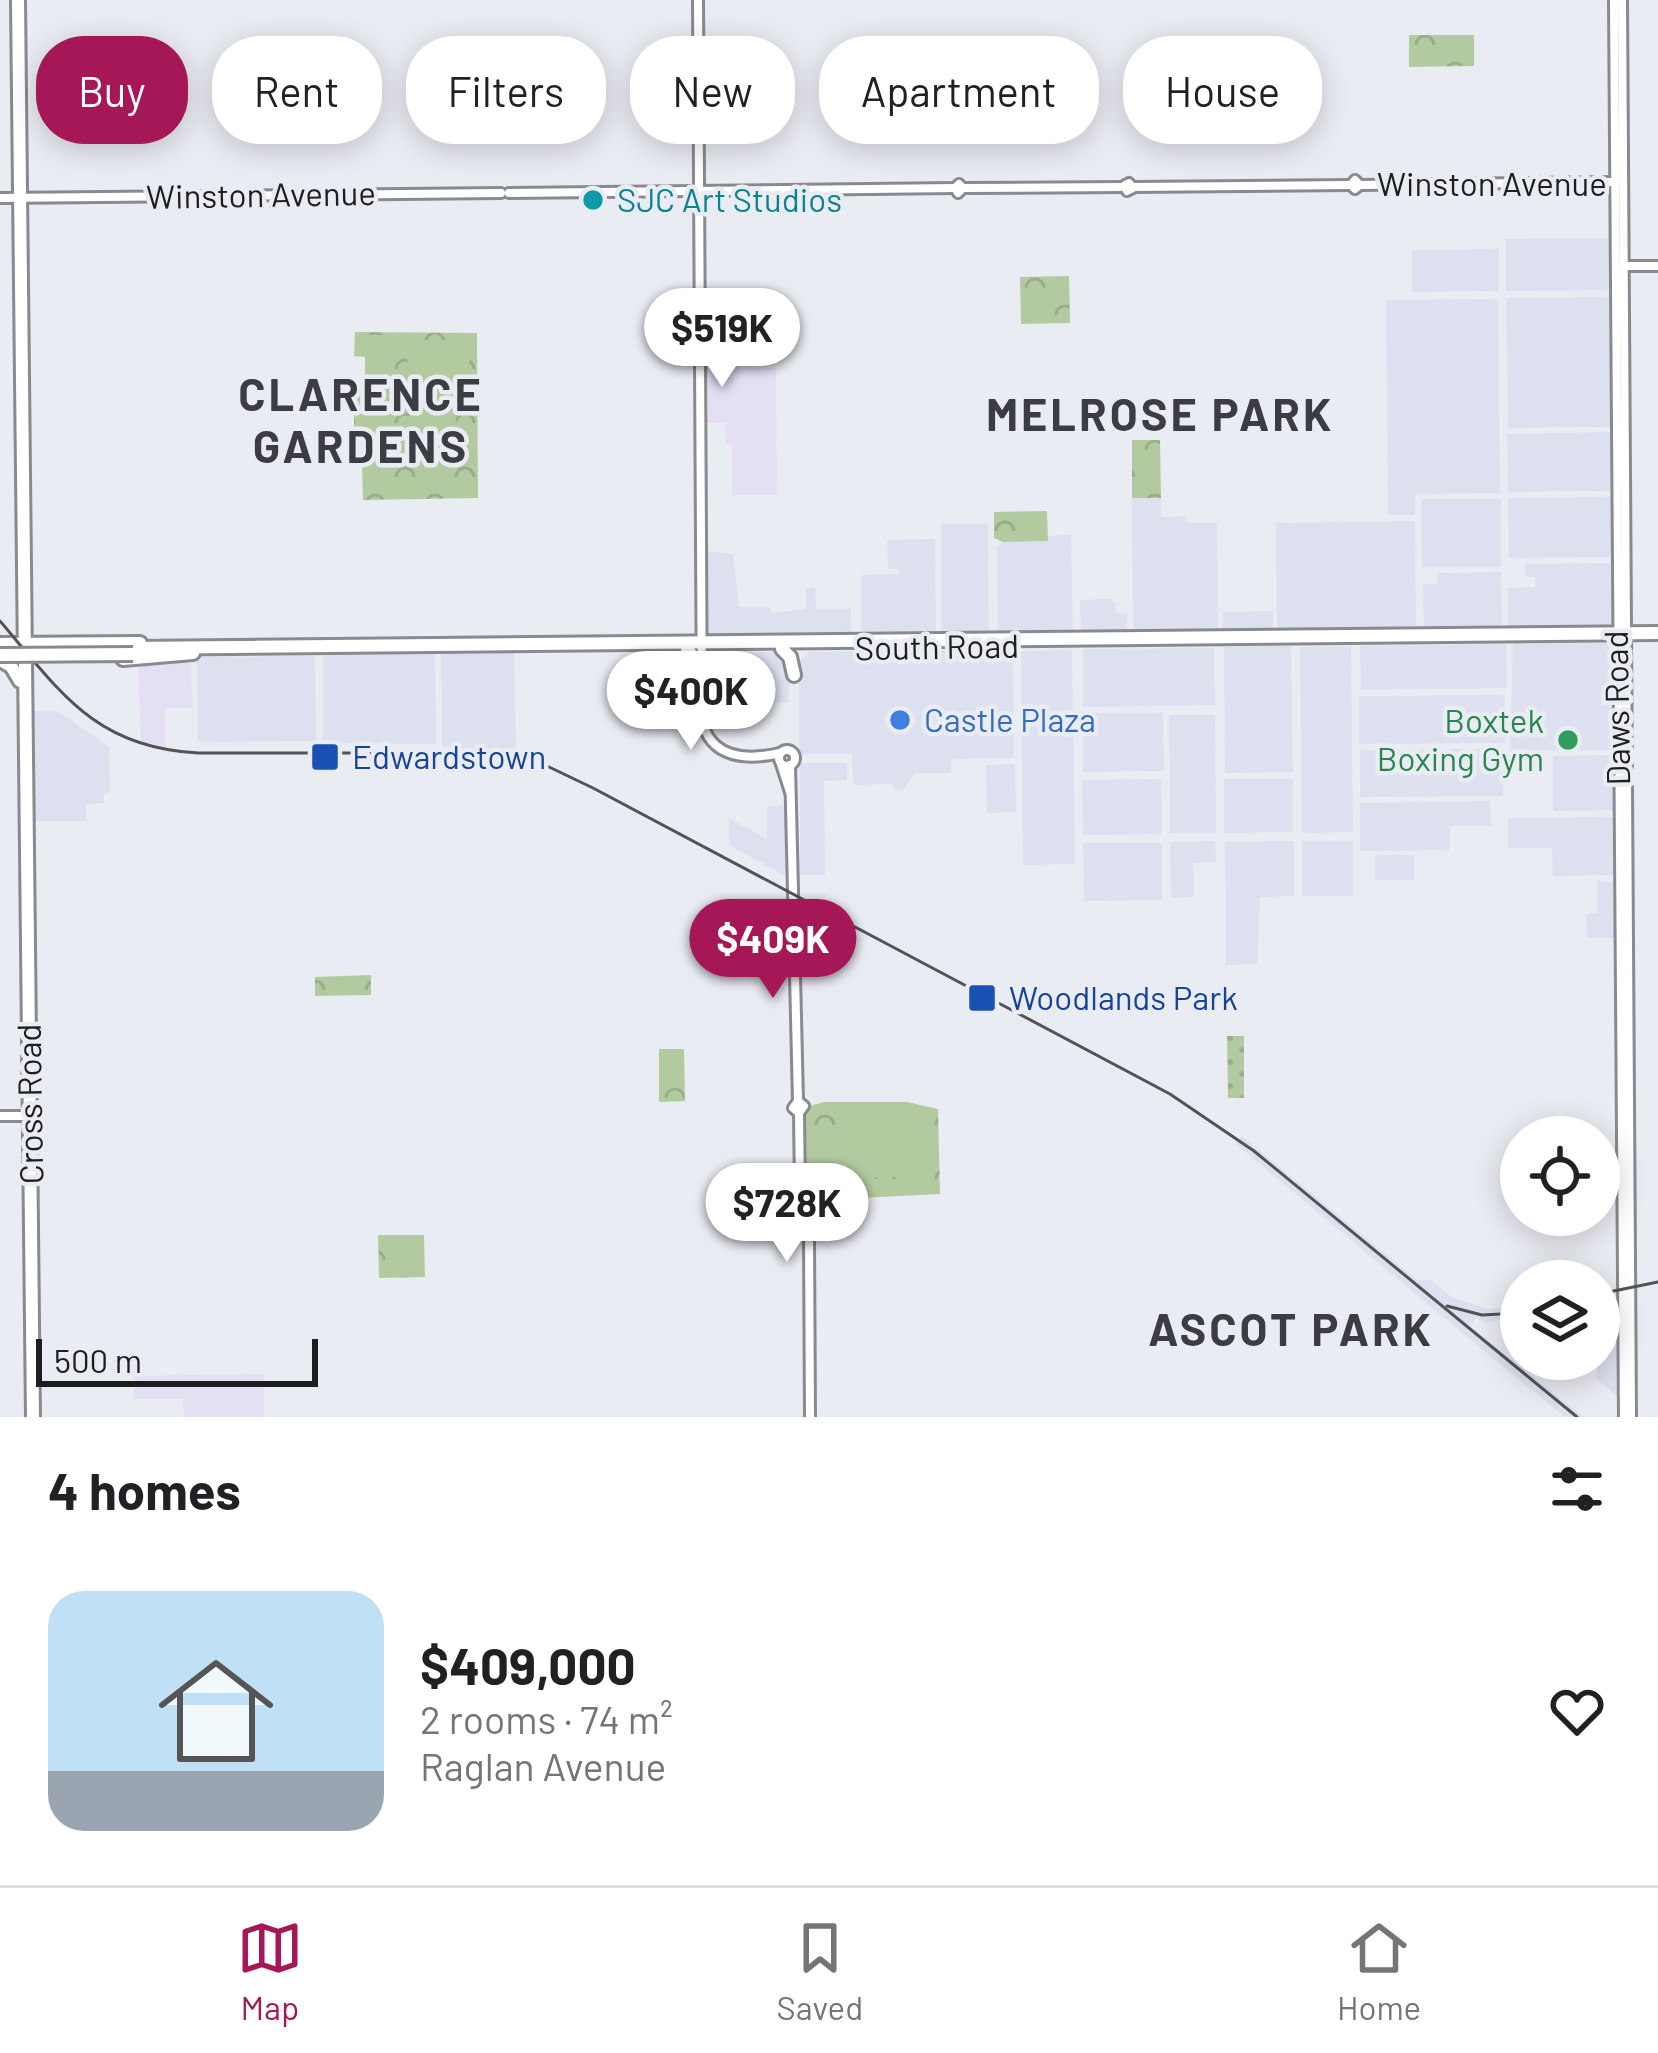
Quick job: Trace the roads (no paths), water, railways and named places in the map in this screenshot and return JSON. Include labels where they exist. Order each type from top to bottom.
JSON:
[{"type":"highway","name":"Cross Road","points":[[16,0],[17,133],[12,198],[19,258],[21,554],[24,621],[31,643]]},
{"type":"highway","name":"Cross Road","points":[[21,554],[31,643],[22,659],[20,681],[27,1116]]},
{"type":"highway","name":"South Road","points":[[0,653],[698,646],[1023,634],[1658,636]]},
{"type":"highway","name":"South Road","points":[[133,651],[208,646],[806,649],[1620,634]]},
{"type":"highway","points":[[31,643],[44,659]]},
{"type":"highway","points":[[0,653],[31,643],[208,646]]},
{"type":"highway","points":[[697,682],[694,658],[698,646]]},
{"type":"highway","points":[[782,649],[794,669],[806,649]]},
{"type":"highway","points":[[0,653],[22,659],[194,653]]},
{"type":"highway","points":[[0,653],[20,681]]},
{"type":"highway","name":"Cross Road","points":[[22,659],[30,1417]]},
{"type":"street","points":[[698,0],[702,719],[710,741],[735,755],[783,761]]},
{"type":"street","name":"Daws Road","points":[[1618,0],[1627,1417]]},
{"type":"street","name":"Winston Avenue","points":[[12,198],[1620,182]]},
{"type":"street","points":[[1621,266],[1658,266]]},
{"type":"street","name":"Daws Road","points":[[1621,266],[1617,655],[1627,1417]]},
{"type":"street","points":[[697,682],[698,725],[708,747],[729,759],[783,761]]},
{"type":"street","points":[[783,761],[794,799],[798,1101],[793,1108],[800,1113],[800,1194],[809,1236],[810,1417]]},
{"type":"street","points":[[0,1116],[27,1116]]},
{"type":"railway","points":[[0,621],[84,712],[107,728],[163,749],[494,753],[547,766],[593,788],[1170,1094],[1254,1151],[1577,1417]]},
{"type":"railway","points":[[1620,1290],[1658,1282]]},
{"type":"railway","points":[[1447,1306],[1482,1315],[1500,1314]]},
{"type":"place","name":"SJC Art Studios","points":[[593,200]]},
{"type":"place","name":"Castle Plaza","points":[[900,720]]},
{"type":"place","name":"Boxtek Boxing Gym","points":[[1568,740]]},
{"type":"place","name":"Edwardstown","points":[[325,757]]},
{"type":"place","name":"Woodlands Park","points":[[982,998]]},
{"type":"district","name":"MELROSE PARK","points":[[1160,415]]},
{"type":"district","name":"CLARENCE GARDENS","points":[[361,421]]},
{"type":"district","name":"ASCOT PARK","points":[[1291,1330]]}]
